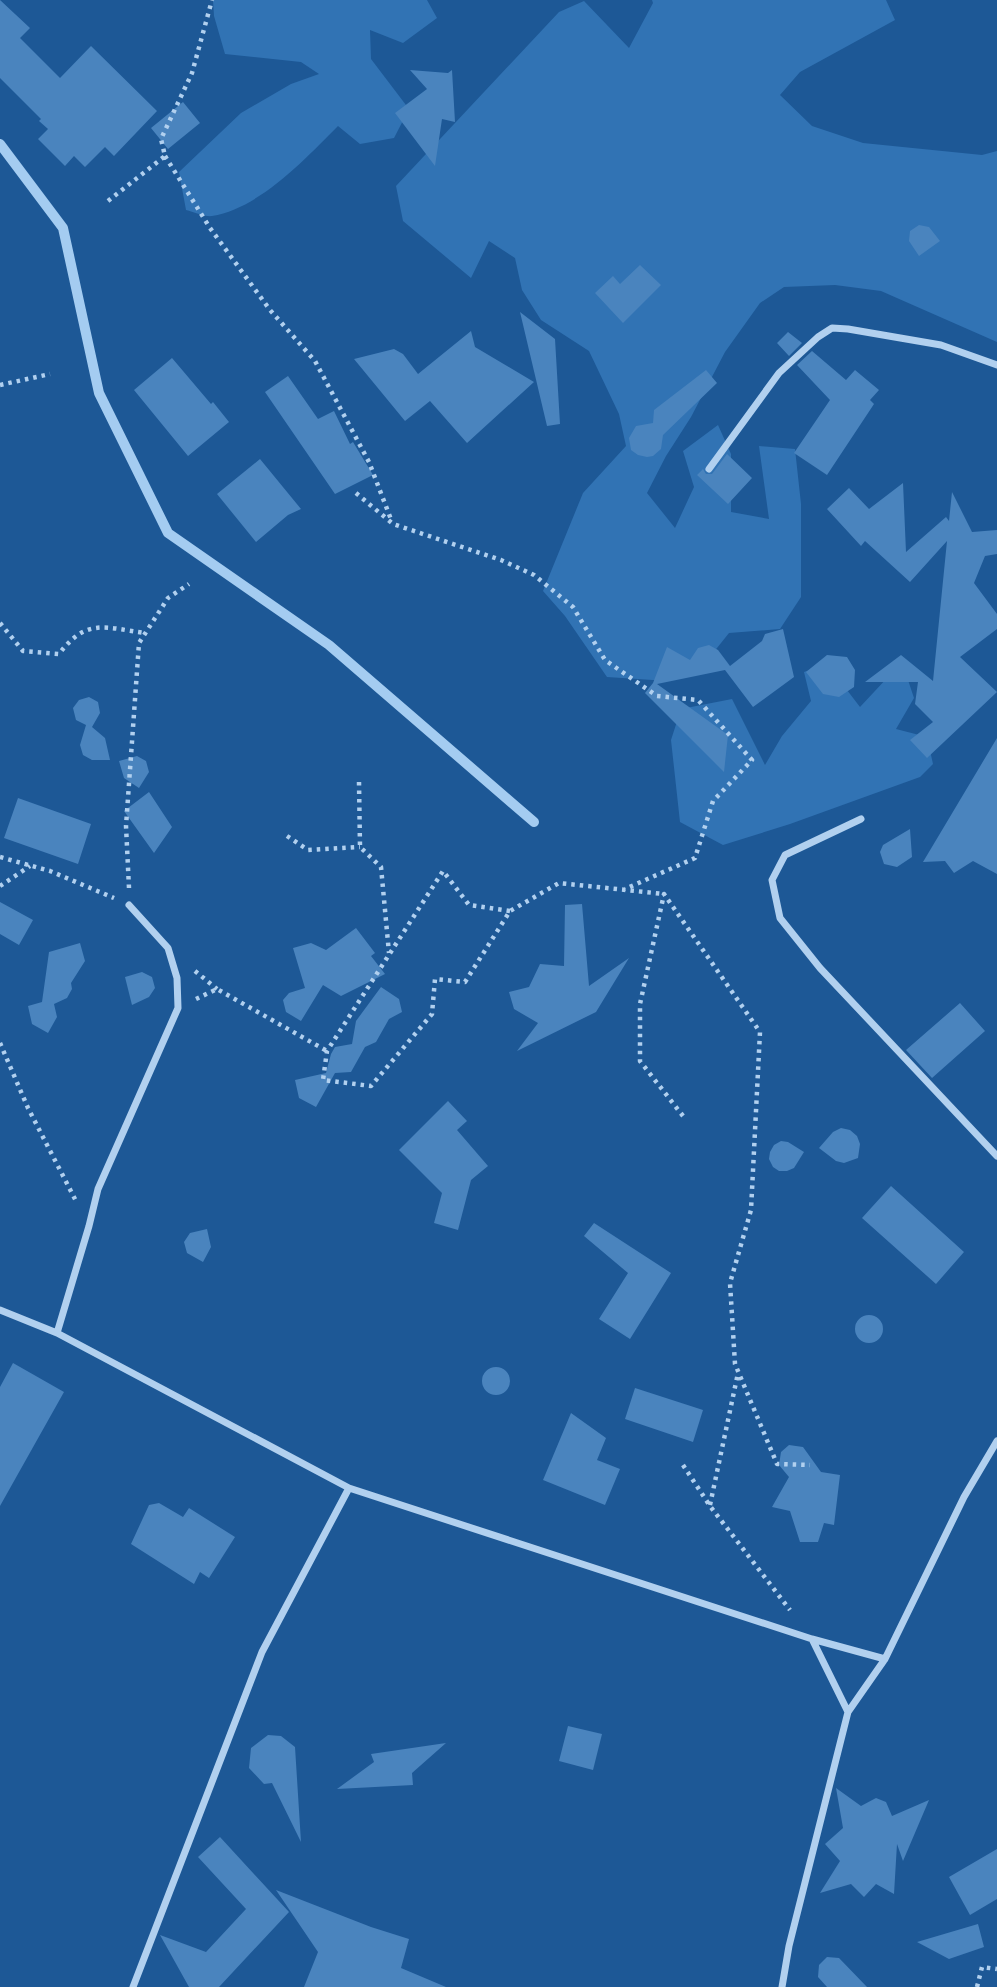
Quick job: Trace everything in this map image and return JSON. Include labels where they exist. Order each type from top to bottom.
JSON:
[{"type":"street","points":[[709,468],[779,373],[818,337],[832,328],[941,345],[997,365]]},
{"type":"street","points":[[860,819],[785,855],[772,880],[780,918],[820,968],[997,1156]]},
{"type":"street","points":[[57,1333],[98,1189],[178,1008],[177,978],[168,948],[129,905]]},
{"type":"street","points":[[0,1310],[57,1333],[349,1488],[812,1639],[885,1659]]},
{"type":"street","points":[[782,1987],[789,1946],[848,1712],[885,1659],[964,1497],[997,1441]]},
{"type":"street","points":[[133,1987],[262,1652],[349,1488]]},
{"type":"street","points":[[812,1639],[848,1712]]},
{"type":"path","points":[[212,0],[192,73],[161,139],[165,156],[210,228],[271,310],[315,361],[369,462],[393,524]]},
{"type":"path","points":[[108,201],[165,156]]},
{"type":"path","points":[[0,384],[50,374]]},
{"type":"path","points":[[356,494],[393,524],[501,560],[534,575],[573,607],[606,660],[657,696],[698,700],[752,760],[713,801],[695,858],[623,890]]},
{"type":"path","points":[[0,857],[50,871],[129,905],[126,826],[139,643],[168,598],[190,584]]},
{"type":"path","points":[[0,623],[23,651],[58,654],[71,638],[93,626],[146,633]]},
{"type":"path","points":[[359,782],[360,847],[381,867],[390,954]]},
{"type":"path","points":[[287,836],[308,850],[360,847]]},
{"type":"path","points":[[0,886],[30,866]]},
{"type":"path","points":[[510,911],[469,905],[443,871],[327,1051],[323,1080],[371,1086],[432,1014],[435,979],[465,982],[510,911],[559,883],[664,894],[761,1032],[751,1210],[730,1283],[735,1364],[777,1464],[810,1465]]},
{"type":"path","points":[[664,894],[640,1004],[640,1061],[683,1116]]},
{"type":"path","points":[[178,1008],[217,989],[327,1051]]},
{"type":"path","points":[[0,1043],[28,1108],[89,1226]]},
{"type":"path","points":[[710,1506],[738,1372]]},
{"type":"path","points":[[682,1465],[710,1506],[812,1639]]},
{"type":"path","points":[[977,1987],[982,1967],[997,1969]]},
{"type":"shaded area","points":[[213,0],[427,0],[437,18],[403,43],[370,30],[371,59],[409,109],[394,138],[360,144],[338,126],[281,180],[247,203],[212,216],[186,210],[179,172],[241,113],[291,84],[319,74],[301,62],[225,54],[214,16]]},
{"type":"shaded area","points":[[652,0],[886,0],[895,20],[800,72],[780,95],[812,126],[863,143],[982,155],[997,151],[997,342],[881,291],[835,285],[784,287],[760,303],[725,352],[647,493],[675,528],[694,487],[683,451],[718,425],[731,454],[731,512],[769,519],[759,446],[795,449],[801,504],[801,597],[780,629],[729,633],[713,653],[668,681],[607,677],[565,616],[543,591],[583,493],[626,446],[619,414],[589,351],[541,320],[522,290],[515,258],[489,241],[471,278],[403,221],[396,186],[559,12],[584,1],[629,48],[653,3]]},
{"type":"shaded area","points":[[902,662],[914,698],[896,729],[927,737],[933,764],[920,777],[723,845],[680,822],[671,740],[681,709],[732,699],[765,765],[782,736],[811,701],[804,672],[827,664],[860,707]]},
{"type":"building","points":[[0,0],[30,28],[20,38],[60,78],[91,46],[157,111],[114,156],[105,147],[85,167],[74,156],[65,166],[38,139],[48,129],[0,78]]},
{"type":"building","points":[[410,70],[448,73],[452,70],[455,122],[442,119],[435,166],[395,113],[427,89]]},
{"type":"building","points":[[183,102],[200,123],[168,149],[151,128]]},
{"type":"building","points":[[919,225],[929,227],[940,241],[919,256],[909,241],[910,231]]},
{"type":"building","points":[[640,265],[661,285],[623,323],[595,293],[613,276],[620,284]]},
{"type":"building","points":[[520,312],[555,339],[560,424],[547,426]]},
{"type":"building","points":[[471,331],[475,347],[534,382],[467,443],[430,401],[405,421],[354,359],[394,349],[403,354],[418,374]]},
{"type":"building","points":[[788,332],[802,343],[789,356],[777,343]]},
{"type":"building","points":[[812,351],[846,380],[855,370],[879,390],[870,400],[874,404],[827,475],[794,453],[830,400],[797,365]]},
{"type":"building","points":[[172,358],[229,422],[188,456],[134,390]]},
{"type":"building","points":[[706,370],[717,383],[663,435],[661,449],[653,456],[647,457],[631,450],[629,438],[636,426],[653,423],[654,410]]},
{"type":"building","points":[[288,376],[318,419],[334,411],[350,444],[353,442],[373,475],[335,494],[265,392]]},
{"type":"building","points":[[727,454],[752,478],[728,504],[697,475],[703,469],[706,474],[712,474]]},
{"type":"building","points":[[260,459],[301,509],[288,515],[256,542],[217,494]]},
{"type":"building","points":[[903,483],[906,552],[946,517],[949,521],[952,492],[972,532],[997,530],[997,554],[985,556],[974,583],[997,614],[997,629],[960,657],[997,692],[927,758],[910,740],[933,722],[915,704],[918,682],[865,682],[901,655],[933,681],[947,541],[910,582],[865,541],[861,546],[827,509],[849,488],[869,509]]},
{"type":"building","points":[[783,629],[794,677],[753,707],[725,670],[657,684],[728,735],[724,772],[645,693],[653,683],[667,647],[690,660],[698,648],[709,645],[718,650],[730,666],[762,641],[765,634]]},
{"type":"building","points":[[827,655],[847,657],[855,670],[854,687],[839,697],[823,694],[806,672]]},
{"type":"building","points":[[89,697],[98,702],[100,713],[92,727],[105,738],[110,760],[92,760],[83,755],[80,745],[86,725],[76,720],[73,708],[79,700]]},
{"type":"building","points":[[997,738],[997,874],[973,861],[954,873],[945,861],[923,862]]},
{"type":"building","points":[[137,756],[146,761],[149,772],[139,788],[124,778],[119,761]]},
{"type":"building","points":[[149,792],[172,827],[154,853],[124,811]]},
{"type":"building","points":[[18,798],[91,824],[78,864],[4,838]]},
{"type":"building","points":[[910,829],[912,857],[897,867],[884,864],[880,852],[883,845]]},
{"type":"building","points":[[0,902],[33,920],[19,945],[0,934]]},
{"type":"building","points":[[582,904],[589,986],[629,958],[596,1012],[517,1051],[538,1023],[514,1009],[509,992],[529,987],[540,964],[564,966],[565,905]]},
{"type":"building","points":[[356,928],[375,953],[371,956],[385,974],[341,996],[323,985],[301,1021],[286,1012],[283,1000],[289,993],[305,988],[293,948],[311,943],[326,950]]},
{"type":"building","points":[[80,943],[85,961],[71,983],[72,989],[67,998],[54,1004],[57,1017],[48,1033],[32,1024],[28,1006],[42,1002],[49,952]]},
{"type":"building","points":[[142,972],[152,977],[155,988],[149,997],[132,1005],[125,977]]},
{"type":"building","points":[[381,987],[399,999],[402,1012],[389,1019],[376,1042],[365,1047],[351,1072],[335,1073],[316,1107],[299,1098],[295,1080],[326,1073],[335,1047],[352,1044],[356,1021]]},
{"type":"building","points":[[960,1003],[985,1031],[932,1078],[906,1050]]},
{"type":"building","points":[[448,1101],[467,1121],[457,1130],[488,1166],[471,1180],[458,1230],[434,1223],[442,1193],[399,1150]]},
{"type":"building","points":[[841,1128],[850,1130],[857,1136],[860,1144],[858,1158],[844,1163],[836,1161],[819,1148],[833,1132]]},
{"type":"building","points":[[781,1141],[788,1142],[804,1152],[794,1168],[787,1171],[779,1171],[773,1167],[769,1159],[774,1145]]},
{"type":"building","points":[[891,1186],[964,1252],[936,1284],[862,1218]]},
{"type":"building","points":[[594,1223],[671,1273],[630,1339],[599,1319],[628,1273],[584,1236]]},
{"type":"building","points":[[207,1229],[211,1247],[203,1262],[187,1253],[184,1242],[190,1233]]},
{"type":"building","points":[[869,1315],[879,1319],[883,1329],[879,1339],[869,1343],[859,1339],[855,1329],[859,1319]]},
{"type":"building","points":[[13,1363],[64,1392],[0,1506],[0,1387]]},
{"type":"building","points":[[496,1367],[506,1371],[510,1381],[506,1391],[496,1395],[486,1391],[482,1381],[486,1371]]},
{"type":"building","points":[[635,1388],[703,1410],[693,1442],[625,1419]]},
{"type":"building","points":[[571,1413],[606,1438],[597,1460],[620,1469],[605,1505],[543,1480]]},
{"type":"building","points":[[789,1445],[803,1447],[821,1472],[840,1475],[834,1525],[824,1523],[818,1542],[800,1542],[790,1511],[772,1507],[789,1477],[779,1465],[781,1452]]},
{"type":"building","points":[[159,1503],[183,1517],[189,1508],[235,1537],[209,1578],[200,1572],[194,1584],[131,1544],[149,1505]]},
{"type":"building","points":[[568,1726],[602,1734],[593,1770],[559,1761]]},
{"type":"building","points":[[268,1735],[281,1736],[295,1747],[301,1842],[272,1783],[264,1784],[249,1768],[251,1748]]},
{"type":"building","points":[[446,1743],[412,1773],[413,1785],[337,1789],[374,1762],[371,1754]]},
{"type":"building","points":[[836,1788],[861,1806],[876,1798],[886,1802],[892,1816],[929,1800],[903,1861],[897,1844],[894,1894],[876,1884],[864,1897],[851,1884],[820,1893],[840,1861],[825,1844],[843,1828]]},
{"type":"building","points":[[220,1837],[289,1912],[219,1987],[189,1987],[160,1935],[206,1952],[246,1909],[198,1857]]},
{"type":"building","points":[[997,1849],[997,1899],[970,1915],[949,1877]]},
{"type":"building","points":[[276,1890],[409,1939],[401,1968],[446,1987],[304,1987],[318,1952]]},
{"type":"building","points":[[978,1924],[984,1947],[949,1959],[917,1942]]},
{"type":"building","points":[[827,1957],[839,1958],[867,1987],[827,1987],[818,1977],[819,1965]]},
{"type":"waterway","points":[[0,144],[63,228],[99,393],[168,533],[329,645],[534,822]]}]
